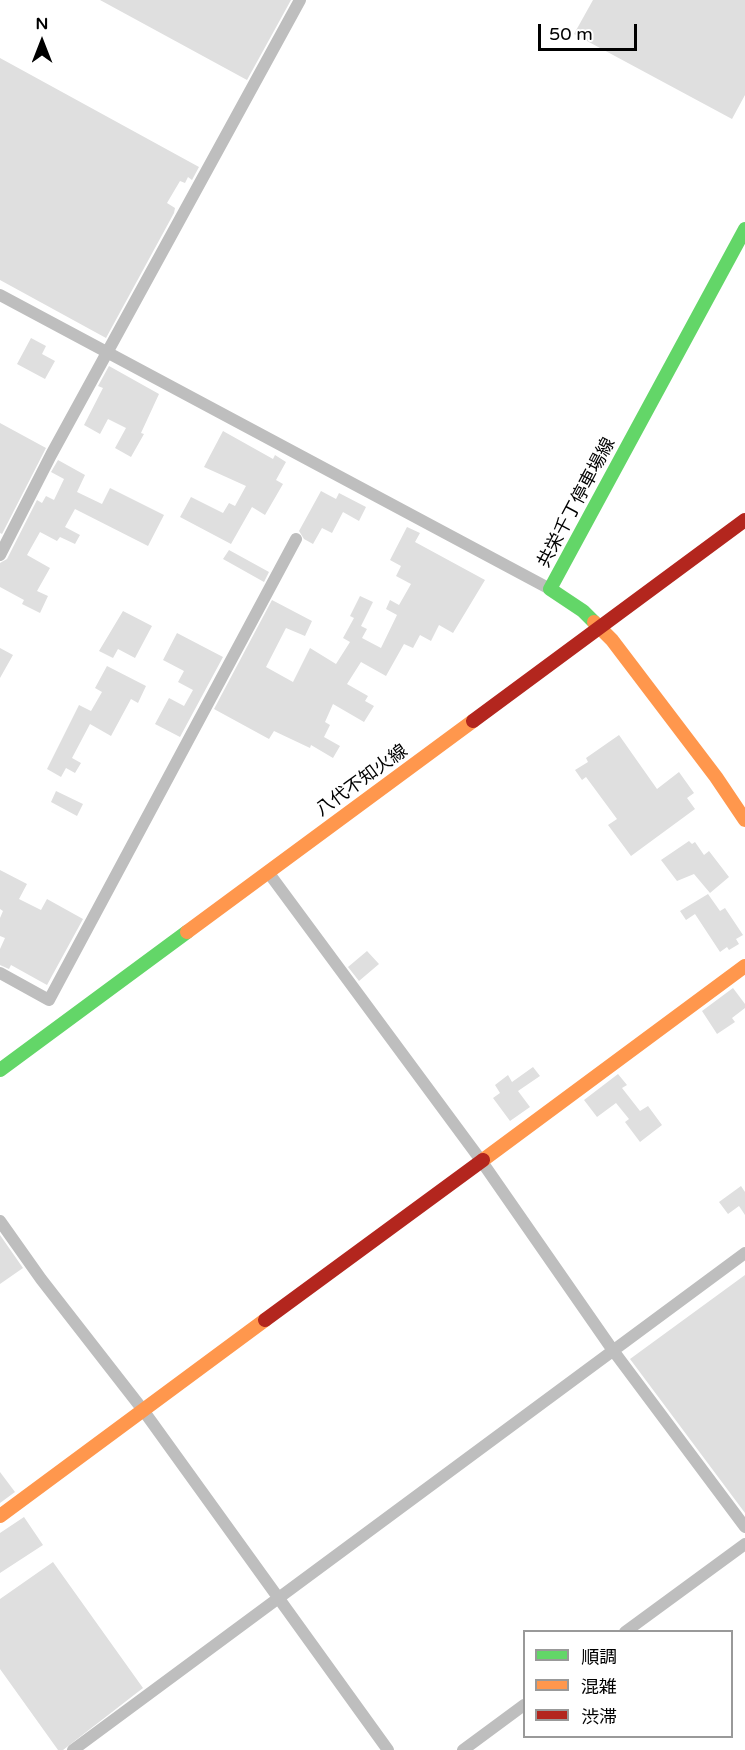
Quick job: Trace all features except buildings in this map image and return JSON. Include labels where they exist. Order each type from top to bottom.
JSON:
[{"type":"main road","name":"共栄千丁停車場線","points":[[745,229],[550,589],[583,611],[600,628],[709,768],[745,820]]},
{"type":"main road","name":"八代不知火線","points":[[0,1070],[745,520]]},
{"type":"main road","points":[[0,1516],[745,966]]},
{"type":"street","points":[[0,555],[51,456],[300,0]]},
{"type":"street","points":[[0,295],[550,589]]},
{"type":"street","points":[[0,973],[49,1000],[296,539]]},
{"type":"street","points":[[268,872],[480,1160],[612,1349],[745,1527]]},
{"type":"street","points":[[0,1221],[41,1279],[143,1410],[388,1750]]},
{"type":"street","points":[[74,1750],[612,1349],[745,1253]]},
{"type":"street","points":[[628,1630],[745,1544]]},
{"type":"street","points":[[463,1750],[523,1706]]},
{"type":"traffic: fast","points":[[594,622],[583,611],[550,589],[745,229]]},
{"type":"traffic: fast","points":[[0,1070],[187,932]]},
{"type":"traffic: slow","points":[[594,622],[612,640],[716,777],[745,820]]},
{"type":"traffic: slow","points":[[187,932],[473,721]]},
{"type":"traffic: slow","points":[[483,1160],[745,966]]},
{"type":"traffic: slow","points":[[0,1516],[265,1320]]},
{"type":"traffic: jam","points":[[473,721],[745,520]]},
{"type":"traffic: jam","points":[[265,1320],[483,1160]]}]
